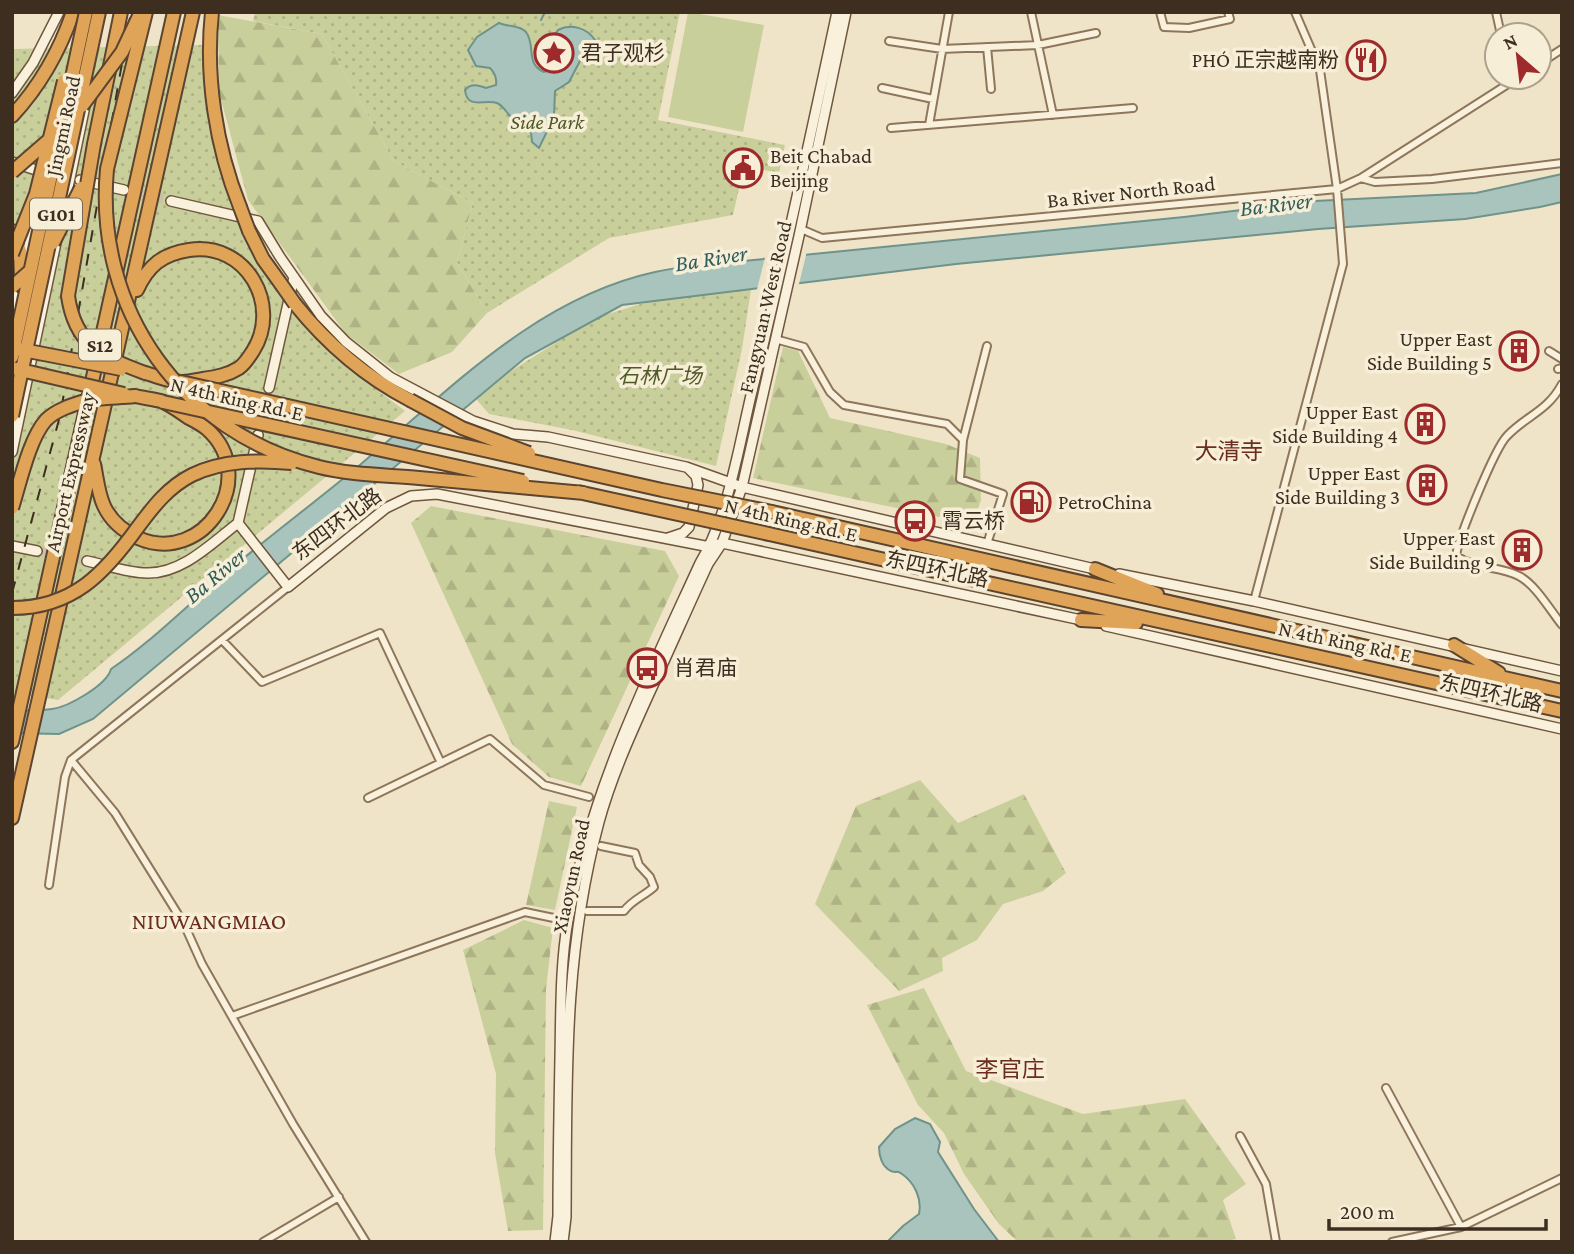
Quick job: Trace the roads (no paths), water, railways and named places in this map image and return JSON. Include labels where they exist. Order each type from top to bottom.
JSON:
[{"type":"highway","points":[[12,116],[46,72],[63,40],[73,12]]},
{"type":"highway","name":"G101","points":[[12,358],[84,12]]},
{"type":"highway","name":"G101","points":[[12,416],[99,12]]},
{"type":"highway","points":[[17,283],[45,254],[59,234],[86,178],[121,12]]},
{"type":"highway","points":[[12,172],[81,108],[122,52],[144,12]]},
{"type":"highway","points":[[144,12],[107,169],[105,191],[109,241],[121,290],[147,344],[188,397],[251,442],[308,464]]},
{"type":"highway","name":"Airport Expressway","points":[[12,742],[174,12]]},
{"type":"highway","name":"Airport Expressway","points":[[12,818],[193,12]]},
{"type":"highway","points":[[212,12],[214,101],[229,180],[264,259],[295,304],[345,358],[384,387],[415,397],[462,428],[561,467]]},
{"type":"highway","points":[[12,254],[36,194],[58,99],[70,59],[80,39]]},
{"type":"highway","points":[[94,144],[68,296],[71,314],[86,342],[104,356],[145,373]]},
{"type":"highway","points":[[12,231],[20,251],[17,283]]},
{"type":"highway","points":[[127,309],[146,271],[179,251],[197,249],[219,252],[233,258],[247,269],[259,290],[264,317],[257,344],[241,366],[227,374],[181,382]]},
{"type":"highway","name":"N 4th Ring Rd. E","points":[[12,348],[145,373],[1562,691]]},
{"type":"highway","name":"N 4th Ring Rd. E","points":[[12,368],[1562,710]]},
{"type":"highway","points":[[12,508],[33,444],[47,420],[58,411],[87,401],[135,396]]},
{"type":"highway","points":[[93,460],[104,507],[115,523],[127,533],[151,543],[164,544],[194,536],[207,527],[218,515],[229,485],[225,456],[208,430],[163,402]]},
{"type":"highway","points":[[12,608],[41,606],[74,594],[116,558],[161,497],[189,476],[231,463],[308,464],[370,475],[584,493]]},
{"type":"highway","points":[[1095,569],[1196,609]]},
{"type":"highway","points":[[1081,620],[1176,625]]},
{"type":"highway","points":[[1454,645],[1508,678]]},
{"type":"street","points":[[12,93],[33,63],[59,12]]},
{"type":"street","name":"Jingmi Road","points":[[12,322],[17,283],[84,12]]},
{"type":"street","name":"Jingmi Road","points":[[12,452],[105,12]]},
{"type":"street","name":"Fangyuan West Road","points":[[797,233],[837,12]]},
{"type":"street","name":"Fangyuan West Road","points":[[710,547],[730,484],[797,233],[846,12]]},
{"type":"street","points":[[929,125],[949,12]]},
{"type":"street","points":[[1031,12],[1053,115]]},
{"type":"street","points":[[1160,12],[1164,27],[1189,28],[1230,19],[1228,12]]},
{"type":"street","points":[[1254,601],[1343,264],[1337,192],[1320,70],[1295,12]]},
{"type":"street","points":[[888,41],[942,49],[1038,45],[1096,33]]},
{"type":"street","points":[[987,47],[991,89]]},
{"type":"street","points":[[882,88],[933,99]]},
{"type":"street","name":"Ba River North Road","points":[[797,233],[822,238],[1337,192],[1494,91]]},
{"type":"street","points":[[891,128],[1133,108]]},
{"type":"street","points":[[12,162],[39,171]]},
{"type":"street","points":[[1361,178],[1375,182],[1432,179],[1562,163]]},
{"type":"street","points":[[80,180],[124,190]]},
{"type":"street","name":"东四环北路","points":[[171,201],[258,221],[321,316],[346,342],[415,397],[513,435],[548,438],[687,467],[730,484],[987,544],[1562,671]]},
{"type":"street","points":[[268,388],[293,277]]},
{"type":"street","name":"Fangyuan West Road","points":[[722,543],[742,486],[775,339],[779,298]]},
{"type":"street","points":[[775,339],[804,347],[830,392],[844,405],[947,424],[962,440]]},
{"type":"street","points":[[987,346],[962,440],[960,479],[1003,494],[987,544]]},
{"type":"street","points":[[1549,351],[1562,359]]},
{"type":"street","points":[[1562,384],[1551,402],[1506,436],[1496,452],[1456,556],[1468,562],[1513,573],[1526,580],[1562,625]]},
{"type":"street","points":[[88,561],[147,573],[168,571],[194,556],[238,523],[258,436]]},
{"type":"street","points":[[663,539],[683,533],[689,527],[698,485],[696,476],[687,467]]},
{"type":"street","name":"东四环北路","points":[[288,587],[386,508],[411,496],[438,494],[663,539],[710,547],[722,543],[1081,620],[1562,730]]},
{"type":"street","points":[[49,885],[65,778],[71,760],[288,587],[238,523]]},
{"type":"street","name":"Xiaoyun Road","points":[[564,1242],[569,1000],[578,913],[589,863],[599,821],[623,754],[708,564],[722,543]]},
{"type":"street","points":[[12,546],[37,551]]},
{"type":"street","name":"Xiaoyun Road","points":[[555,1242],[558,1216],[560,1013],[568,921],[587,835],[614,757],[700,563],[710,547]]},
{"type":"street","points":[[222,639],[262,682],[380,633],[442,763]]},
{"type":"street","points":[[368,798],[490,739],[544,785],[589,797]]},
{"type":"street","points":[[71,760],[115,813],[184,925],[202,964],[293,1124],[366,1242]]},
{"type":"street","points":[[587,911],[624,911],[630,903],[654,887],[650,877],[639,865],[635,853],[601,846]]},
{"type":"street","points":[[232,1016],[525,912],[568,921]]},
{"type":"street","points":[[1386,1088],[1461,1227]]},
{"type":"street","points":[[1240,1136],[1266,1184],[1276,1242]]},
{"type":"street","points":[[1392,1242],[1461,1227],[1562,1178]]},
{"type":"street","points":[[263,1242],[339,1197]]},
{"type":"water","points":[[499,23],[521,28],[526,32],[535,64],[544,72],[557,68],[569,53],[556,33],[558,30],[578,28],[588,32],[595,40],[594,45],[582,57],[569,82],[555,91],[554,117],[539,148],[532,142],[531,132],[515,121],[499,104],[473,102],[466,96],[465,90],[470,86],[486,88],[496,85],[492,70],[476,66],[468,50],[477,37]]},
{"type":"water","points":[[1562,174],[1562,202],[1465,219],[1318,229],[956,264],[622,305],[525,358],[93,719],[59,734],[12,733],[12,711],[52,709],[77,700],[95,688],[111,669],[150,639],[231,568],[343,479],[462,377],[533,324],[572,302],[612,285],[655,272],[685,267],[1184,217],[1315,201],[1476,193]]},
{"type":"water","points":[[915,1118],[930,1124],[940,1142],[938,1152],[974,1209],[999,1242],[887,1242],[919,1214],[919,1203],[914,1187],[907,1178],[883,1164],[879,1147],[895,1129]]},
{"type":"waterway","points":[[541,20],[545,12]]},
{"type":"tunnel","points":[[128,191],[171,201]]},
{"type":"tunnel","points":[[260,427],[269,388]]},
{"type":"tunnel","points":[[37,551],[87,561]]},
{"type":"railway","points":[[12,593],[60,416],[131,12]]},
{"type":"place","name":"君子观杉","points":[[554,53]]},
{"type":"place","name":"PHÓ 正宗越南粉","points":[[1366,60]]},
{"type":"place","name":"Beit Chabad Beijing","points":[[743,168]]},
{"type":"place","name":"Upper East Side Building 5","points":[[1519,351]]},
{"type":"place","name":"Upper East Side Building 4","points":[[1425,424]]},
{"type":"place","name":"Upper East Side Building 3","points":[[1427,485]]},
{"type":"place","name":"PetroChina","points":[[1031,502]]},
{"type":"place","name":"霄云桥","points":[[915,521]]},
{"type":"place","name":"Upper East Side Building 9","points":[[1522,550]]},
{"type":"place","name":"肖君庙","points":[[647,668]]},
{"type":"district","name":"大清寺","points":[[1229,451]]},
{"type":"district","name":"NIUWANGMIAO","points":[[209,921]]},
{"type":"district","name":"李官庄","points":[[1010,1069]]},
{"type":"park label","name":"Side Park","points":[[547,122]]},
{"type":"park label","name":"石林广场","points":[[660,376]]},
{"type":"water label","name":"Ba River","points":[[1276,204]]},
{"type":"water label","name":"Ba River","points":[[711,258]]},
{"type":"water label","name":"Ba River","points":[[215,575]]}]
